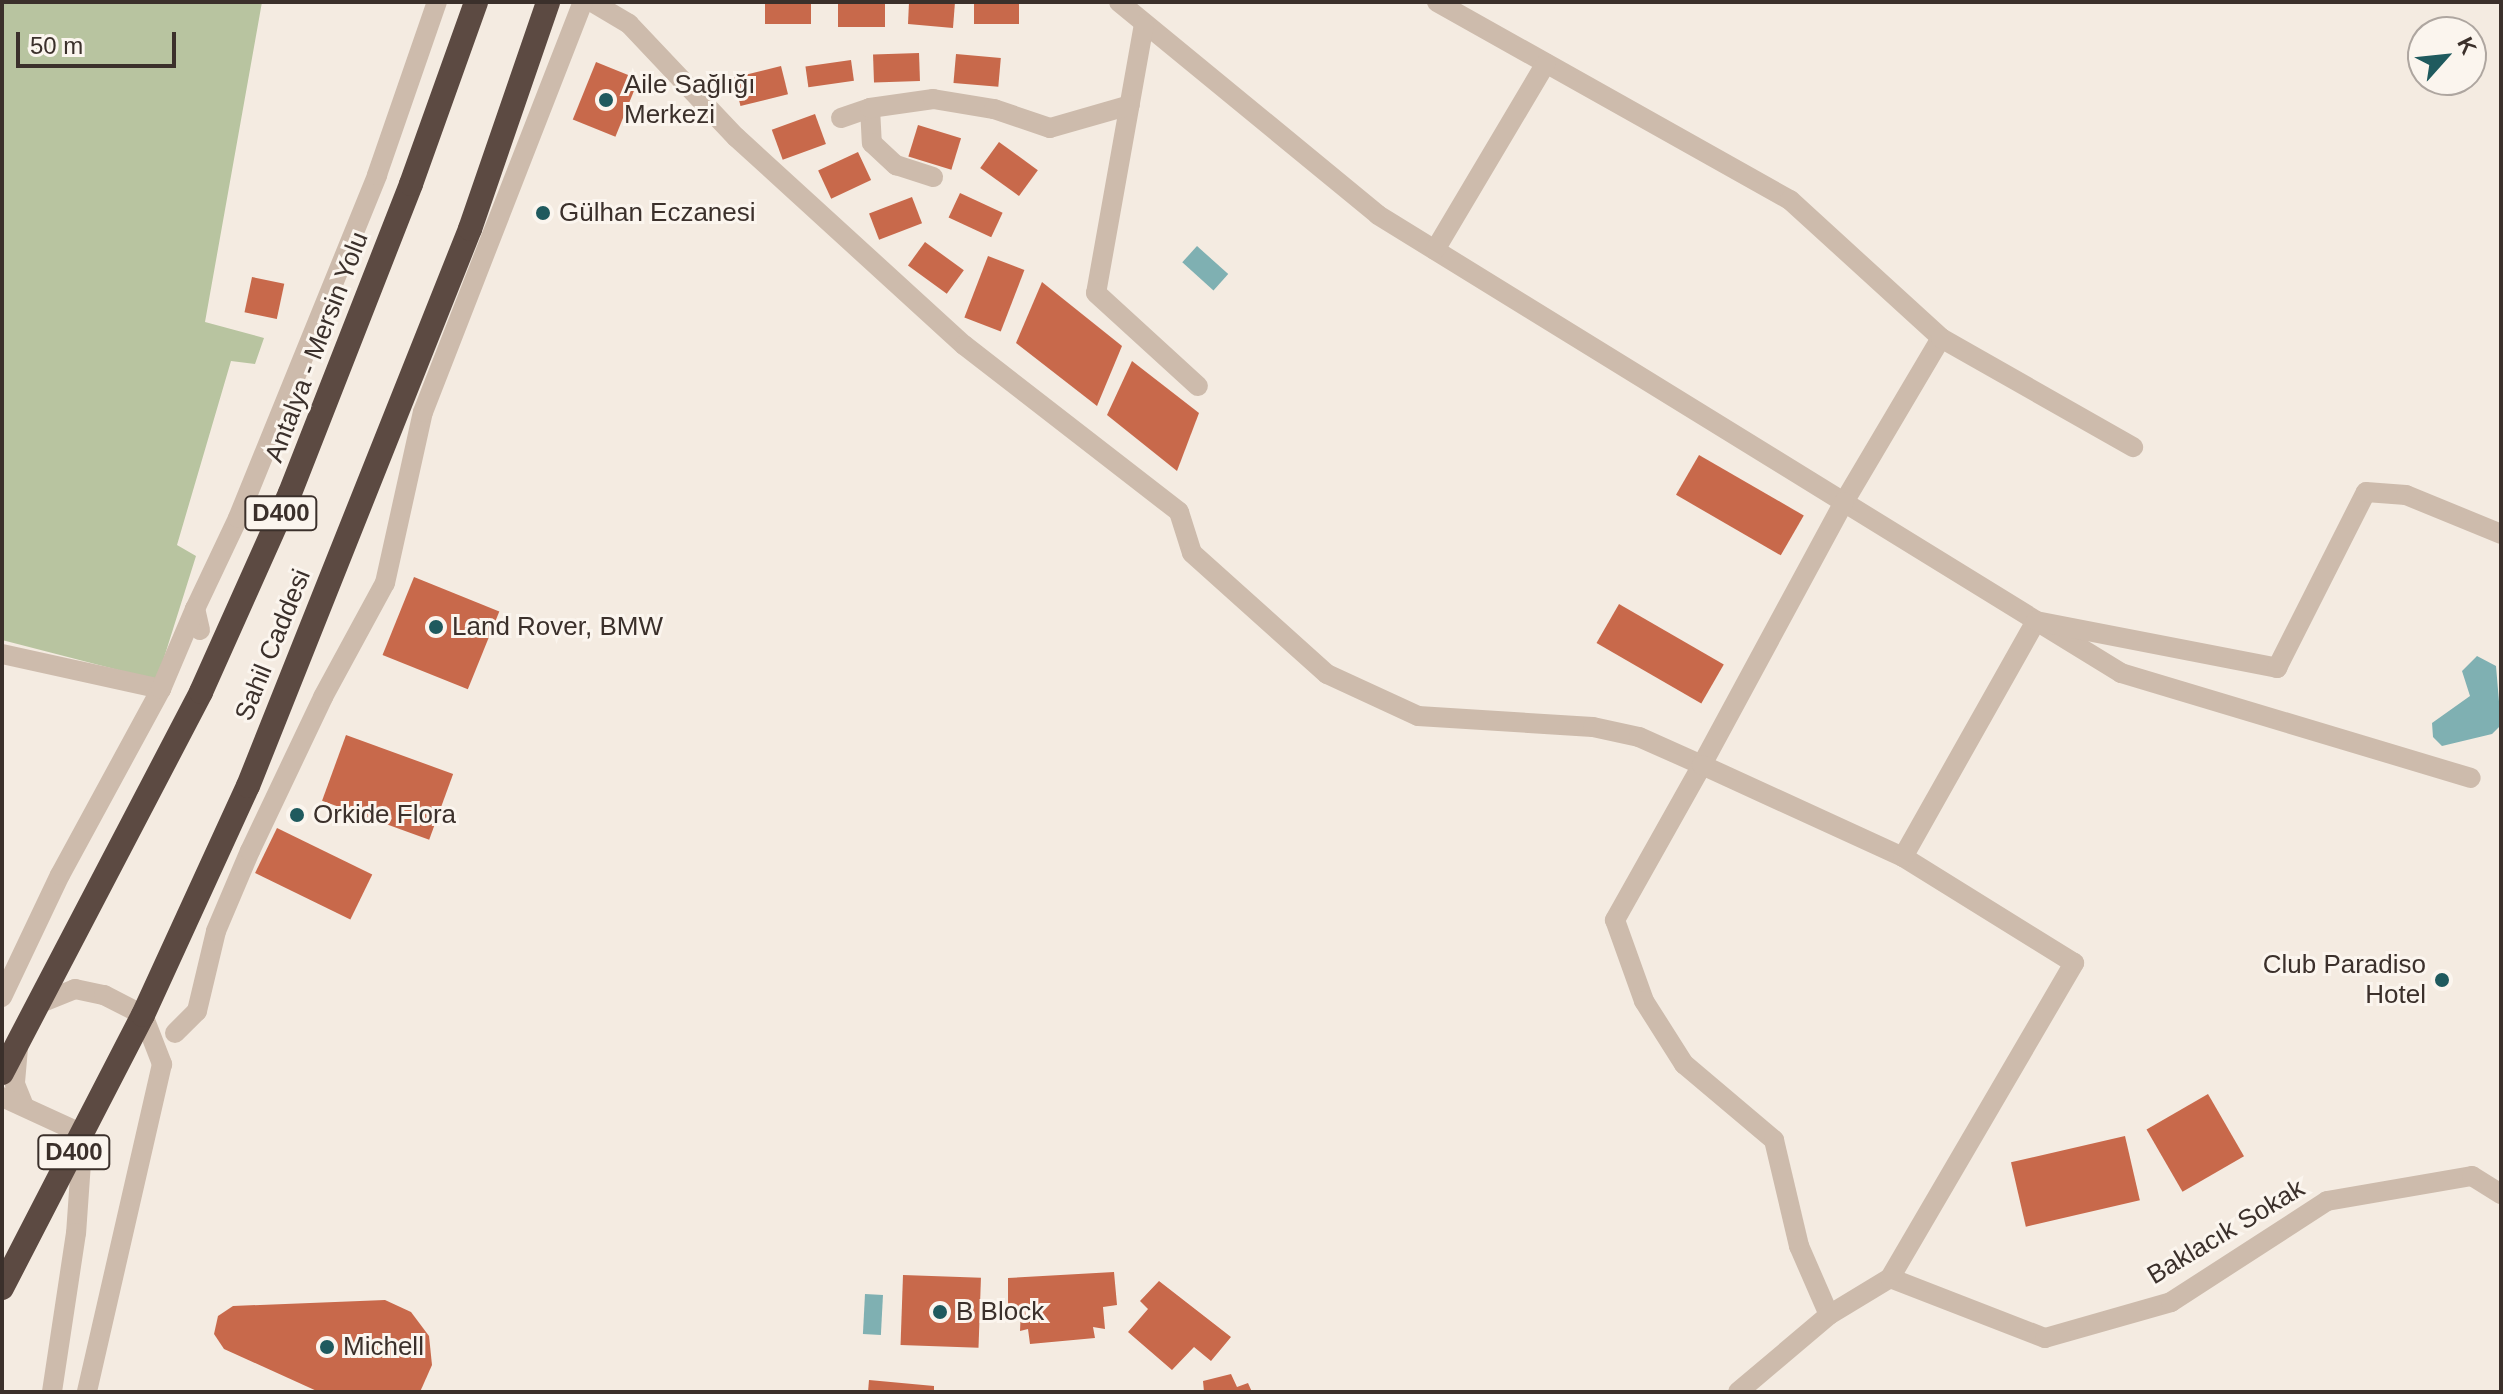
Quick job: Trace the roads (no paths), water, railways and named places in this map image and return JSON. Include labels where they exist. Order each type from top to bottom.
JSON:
[{"type":"highway","name":"Antalya - Mersin Yolu","points":[[38,1004],[201,692],[290,493],[411,184],[476,2]]},
{"type":"highway","name":"Sahil Caddesi","points":[[2,1288],[143,1015],[248,786],[470,229],[548,2]]},
{"type":"highway","name":"D400","points":[[2,1073],[38,1004]]},
{"type":"street","points":[[2,997],[60,875],[161,689],[238,518],[377,175],[437,2]]},
{"type":"street","points":[[175,1033],[197,1011],[216,931],[250,851],[323,697],[385,583],[423,412],[583,2]]},
{"type":"street","points":[[592,2],[629,24],[736,137],[964,345],[1179,512],[1192,553],[1327,674],[1418,716],[1593,727],[1639,737],[1903,857],[2074,963],[1890,1278],[1829,1315],[1738,1392]]},
{"type":"street","points":[[1119,2],[1378,215],[2121,673],[2471,778]]},
{"type":"street","points":[[1437,2],[1790,200],[1941,338],[2133,447]]},
{"type":"street","points":[[1144,24],[1096,293],[1198,386]]},
{"type":"street","points":[[1435,250],[1546,63]]},
{"type":"street","points":[[841,118],[870,108],[933,99],[994,109],[1050,128],[1130,105]]},
{"type":"street","points":[[870,108],[872,143],[896,165],[933,177]]},
{"type":"street","points":[[1829,1315],[1799,1246],[1774,1140],[1684,1064],[1644,1001],[1615,920],[1844,502],[1941,338]]},
{"type":"street","points":[[2036,621],[2277,668],[2366,492],[2406,495],[2501,534]]},
{"type":"street","points":[[195,609],[200,630]]},
{"type":"street","points":[[1903,857],[2036,621]]},
{"type":"street","points":[[2,654],[161,689]]},
{"type":"street","points":[[38,1004],[75,989],[104,995],[143,1015],[162,1064],[87,1392]]},
{"type":"street","points":[[19,1040],[15,1084],[24,1106]]},
{"type":"street","points":[[2,1097],[83,1134],[76,1233],[52,1392]]},
{"type":"street","name":"Baklacık Sokak","points":[[1890,1278],[2045,1338],[2171,1302],[2327,1201],[2472,1176],[2501,1194]]},
{"type":"water","points":[[1197,246],[1228,274],[1213,290],[1182,262]]},
{"type":"water","points":[[2477,656],[2496,666],[2501,725],[2492,734],[2442,746],[2433,737],[2432,723],[2470,696],[2462,671]]},
{"type":"water","points":[[865,1294],[883,1295],[881,1335],[863,1334]]},
{"type":"place","name":"Aile Sağlığı Merkezi","points":[[606,100]]},
{"type":"place","name":"Gülhan Eczanesi","points":[[543,213]]},
{"type":"place","name":"Land Rover, BMW","points":[[436,627]]},
{"type":"place","name":"Orkide Flora","points":[[297,815]]},
{"type":"place","name":"Club Paradiso Hotel","points":[[2442,980]]},
{"type":"place","name":"B Block","points":[[940,1312]]},
{"type":"place","name":"Michell","points":[[327,1347]]}]
